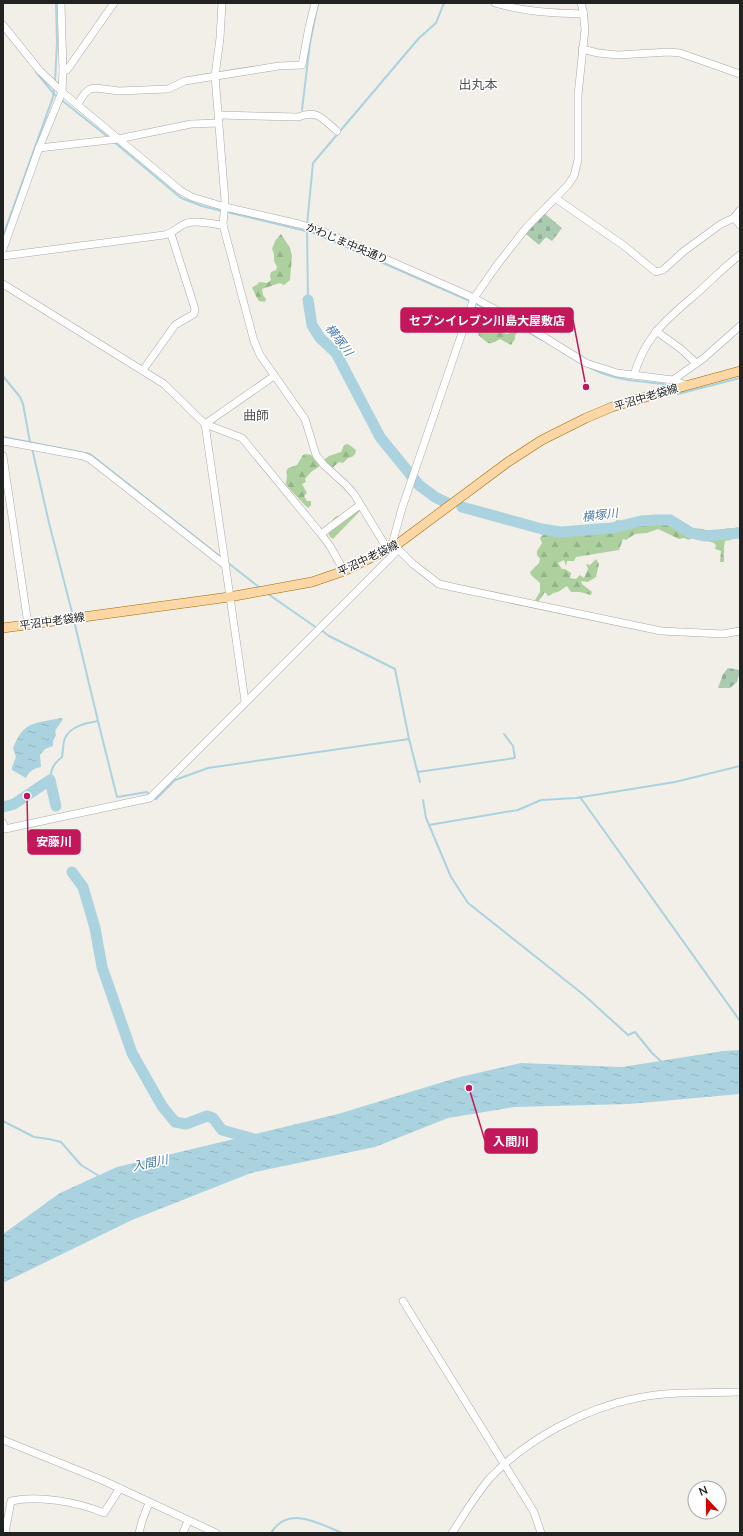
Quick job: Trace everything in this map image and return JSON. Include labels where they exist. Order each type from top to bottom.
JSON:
[{"type":"main road","name":"平沼中老袋線","points":[[3,628],[229,597],[312,582],[344,571],[393,549],[508,462],[542,440],[612,407],[685,385],[740,371]]},
{"type":"street","points":[[3,249],[39,148],[62,92],[63,70],[61,3]]},
{"type":"street","points":[[63,70],[67,70],[114,3]]},
{"type":"street","points":[[222,3],[220,38],[215,76],[225,207],[223,225],[254,341],[260,355],[305,419],[316,455],[324,465],[346,485],[393,549],[439,584],[661,631],[723,634],[740,631]]},
{"type":"street","points":[[76,105],[90,89],[96,88],[119,91],[168,89],[185,81],[279,66],[302,66],[315,3]]},
{"type":"street","points":[[495,3],[542,13],[584,14]]},
{"type":"street","points":[[3,823],[5,829],[150,798],[393,549],[402,508],[474,298],[497,265],[526,228],[568,185],[574,176],[578,160],[578,95],[584,29],[584,14],[581,3]]},
{"type":"street","name":"かわじま中央通り","points":[[3,25],[40,71],[76,105],[181,191],[192,197],[225,207],[299,224],[322,232],[474,298],[531,329],[586,363],[604,370],[673,380],[685,385]]},
{"type":"street","points":[[582,48],[598,53],[618,55],[669,52],[680,53],[740,74]]},
{"type":"street","points":[[219,115],[273,117],[298,117],[310,114],[317,115],[336,132]]},
{"type":"street","points":[[39,148],[118,139],[174,127],[219,123]]},
{"type":"street","points":[[555,198],[623,245],[656,272],[663,270],[684,251],[721,224],[734,218],[740,210]]},
{"type":"street","points":[[734,218],[740,225]]},
{"type":"street","points":[[3,256],[171,234],[187,223],[197,222],[223,225]]},
{"type":"street","points":[[143,370],[175,325],[194,314],[195,309],[171,234]]},
{"type":"street","points":[[634,375],[643,352],[656,331],[673,313],[740,255]]},
{"type":"street","points":[[3,284],[164,384],[205,424],[242,438],[321,534],[330,546],[344,571]]},
{"type":"street","points":[[673,380],[740,326]]},
{"type":"street","points":[[656,331],[681,349],[696,363]]},
{"type":"street","points":[[205,424],[274,376]]},
{"type":"street","points":[[205,424],[245,701]]},
{"type":"street","points":[[3,441],[83,456],[90,459],[225,565]]},
{"type":"street","points":[[3,460],[28,624]]},
{"type":"street","points":[[321,534],[360,505]]},
{"type":"street","points":[[403,1301],[534,1512],[541,1533]]},
{"type":"street","points":[[452,1533],[490,1479],[538,1439],[561,1425],[617,1402],[658,1395],[740,1392]]},
{"type":"street","points":[[3,1440],[120,1488],[149,1503],[216,1533]]},
{"type":"street","points":[[5,1533],[11,1500],[24,1498],[76,1503],[104,1513],[120,1488]]},
{"type":"street","points":[[139,1533],[149,1503]]},
{"type":"street","points":[[183,1533],[188,1521]]},
{"type":"green space","points":[[544,213],[562,228],[552,241],[546,237],[539,245],[526,234]]},
{"type":"green space","points":[[281,234],[290,248],[292,256],[290,280],[284,285],[280,283],[262,289],[263,295],[266,299],[265,302],[259,301],[252,288],[259,282],[267,283],[271,280],[271,272],[276,270],[277,267],[274,261],[272,249],[275,241]]},
{"type":"green space","points":[[474,305],[486,319],[494,325],[493,330],[499,329],[506,334],[509,334],[513,325],[519,329],[511,345],[500,339],[493,343],[488,343],[478,335],[479,334],[472,327],[474,324],[469,321]]},
{"type":"green space","points":[[348,444],[356,450],[352,457],[348,458],[343,463],[339,462],[332,468],[325,463],[325,459],[341,452],[344,445]]},
{"type":"green space","points":[[303,455],[311,455],[320,466],[311,472],[305,479],[306,482],[302,484],[307,493],[304,496],[307,501],[311,501],[311,505],[308,508],[286,484],[286,472],[288,468],[297,465]]},
{"type":"green space","points":[[357,509],[360,511],[333,539],[330,537],[328,532],[333,519],[345,512]]},
{"type":"green space","points":[[651,515],[670,519],[680,525],[712,530],[716,533],[722,532],[727,528],[733,529],[737,527],[740,528],[740,536],[733,537],[731,540],[725,541],[724,562],[720,562],[721,551],[715,549],[716,545],[714,543],[693,537],[689,540],[684,538],[679,539],[658,529],[647,533],[635,534],[626,540],[623,539],[619,550],[576,557],[574,561],[567,561],[566,566],[564,560],[558,563],[562,569],[565,569],[571,573],[570,578],[576,579],[580,575],[584,578],[588,569],[586,564],[590,565],[596,559],[599,564],[596,577],[588,582],[581,581],[582,584],[592,592],[591,595],[580,592],[571,592],[567,586],[548,596],[545,592],[538,602],[535,600],[540,592],[540,583],[531,575],[530,572],[539,563],[540,559],[537,555],[537,551],[542,543],[540,538],[546,529],[551,532],[553,529],[570,529],[593,525],[607,525],[612,524],[617,520],[626,522],[637,519],[641,522],[645,522],[647,516]]},
{"type":"green space","points":[[728,668],[740,670],[737,682],[730,688],[718,688],[723,674]]},
{"type":"water","points":[[61,718],[63,719],[55,731],[56,735],[53,741],[53,746],[45,749],[40,755],[41,767],[32,771],[26,778],[12,770],[16,757],[13,748],[21,732],[31,725]]},
{"type":"water","points":[[740,1050],[740,1094],[629,1104],[514,1107],[448,1118],[375,1147],[251,1173],[132,1220],[3,1283],[3,1234],[60,1193],[117,1167],[338,1114],[456,1078],[521,1063],[622,1067],[723,1051]]},
{"type":"waterway","points":[[55,82],[57,42],[56,3]]},
{"type":"waterway","points":[[302,110],[310,43],[318,3]]},
{"type":"waterway","points":[[307,225],[313,163],[419,38],[436,23],[444,3]]},
{"type":"waterway","points":[[36,72],[54,94],[108,137]]},
{"type":"waterway","points":[[3,236],[53,97],[54,88]]},
{"type":"waterway","points":[[113,141],[181,198],[202,206],[222,211]]},
{"type":"waterway","points":[[227,212],[314,233],[486,308]]},
{"type":"waterway","points":[[307,229],[308,300]]},
{"type":"waterway","name":"横塚川","points":[[308,300],[312,325],[320,338],[336,353],[380,437],[419,485],[435,497],[447,503]]},
{"type":"waterway","points":[[493,312],[542,340]]},
{"type":"waterway","points":[[587,366],[596,371],[614,377],[664,384],[669,387]]},
{"type":"waterway","points":[[3,376],[20,397],[23,404],[30,442]]},
{"type":"waterway","points":[[675,392],[678,394],[740,378]]},
{"type":"waterway","points":[[3,437],[90,454],[222,558]]},
{"type":"waterway","points":[[32,448],[49,523],[73,616]]},
{"type":"waterway","name":"横塚川","points":[[462,507],[542,529],[560,532],[612,528],[641,521],[670,520],[691,533],[704,536],[740,533]]},
{"type":"waterway","points":[[227,562],[260,588]]},
{"type":"waterway","points":[[268,594],[317,628]]},
{"type":"waterway","points":[[50,780],[53,767],[62,757],[64,740],[67,734],[79,726],[98,721],[74,621]]},
{"type":"waterway","points":[[321,630],[329,636],[395,669],[409,739],[420,782]]},
{"type":"waterway","points":[[98,721],[117,797],[147,792],[156,799],[175,780],[208,768],[409,739]]},
{"type":"waterway","points":[[418,772],[515,758],[513,746],[504,734]]},
{"type":"waterway","points":[[429,825],[518,810],[541,800],[576,798],[675,782],[740,766]]},
{"type":"waterway","points":[[3,807],[14,804],[50,780],[56,806]]},
{"type":"waterway","points":[[580,797],[740,1021]]},
{"type":"waterway","points":[[423,800],[426,818],[451,877],[468,903],[584,995],[628,1035],[635,1032],[652,1053],[663,1063]]},
{"type":"waterway","points":[[72,872],[83,887],[95,928],[102,967],[132,1053],[162,1106],[175,1122],[186,1124],[207,1116],[213,1118],[222,1130],[258,1140]]},
{"type":"waterway","points":[[3,1121],[34,1137],[61,1142],[81,1165],[99,1176]]},
{"type":"waterway","points":[[271,1533],[278,1525],[286,1520],[295,1518],[313,1521],[342,1533]]},
{"type":"place","name":"セブンイレブン川島大屋敷店","points":[[586,387]]},
{"type":"place","name":"安藤川","points":[[27,796]]},
{"type":"place","name":"入間川","points":[[469,1088]]},
{"type":"district","name":"出丸本","points":[[478,84]]},
{"type":"district","name":"曲師","points":[[256,415]]}]
